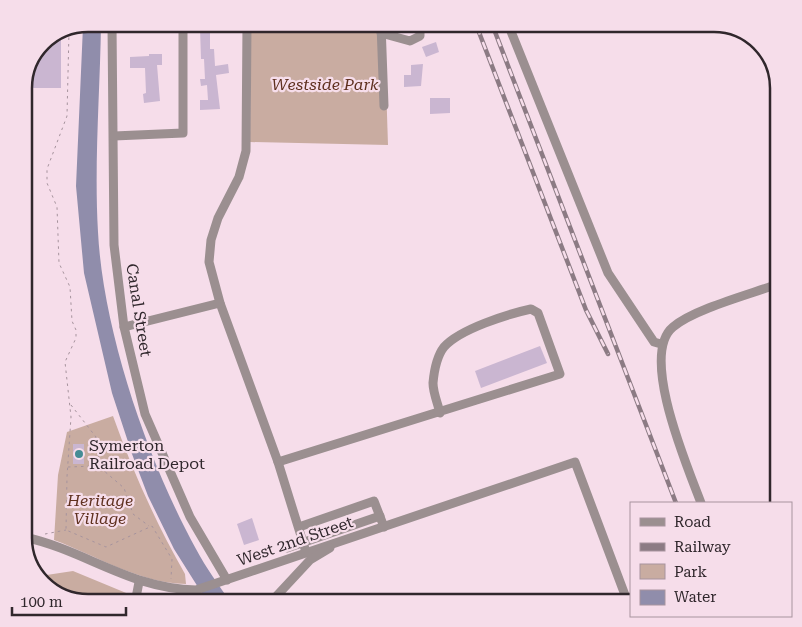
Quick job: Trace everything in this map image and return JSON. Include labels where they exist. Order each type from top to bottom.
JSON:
[{"type":"street","name":"Canal Street","points":[[112,32],[114,245],[124,327],[145,414],[190,517],[227,580]]},
{"type":"street","points":[[114,136],[183,133],[183,32]]},
{"type":"street","points":[[247,32],[246,151],[239,177],[225,200],[211,240],[209,262],[220,303],[278,462],[306,552]]},
{"type":"street","points":[[381,32],[384,106]]},
{"type":"street","points":[[389,32],[410,42],[420,36],[420,32]]},
{"type":"street","points":[[511,32],[608,273],[654,342],[661,344]]},
{"type":"street","points":[[701,502],[674,431],[664,389],[661,344],[672,328],[688,318],[770,287]]},
{"type":"street","points":[[124,327],[220,303]]},
{"type":"street","points":[[278,462],[440,413],[560,374],[538,314],[531,309],[504,315],[467,332],[445,346],[438,359],[433,385],[440,413]]},
{"type":"street","name":"West 2nd Street","points":[[33,540],[139,582],[171,589],[196,590],[575,462],[625,594]]},
{"type":"street","points":[[299,527],[374,501],[384,527]]},
{"type":"street","points":[[287,548],[380,516]]},
{"type":"street","points":[[278,594],[310,560],[347,539]]},
{"type":"street","points":[[137,594],[139,582]]},
{"type":"path","points":[[66,530],[70,404],[65,362],[76,338],[76,330],[72,321],[70,288],[59,263],[57,206],[47,177],[47,169],[66,116],[69,37]]},
{"type":"path","points":[[70,404],[96,437],[99,459],[105,472]]},
{"type":"path","points":[[68,467],[95,466],[124,488],[133,514],[154,528],[172,559],[171,580]]},
{"type":"path","points":[[33,535],[66,530],[106,547],[149,526]]},
{"type":"green space","name":"Westside Park","points":[[251,32],[384,32],[388,145],[250,142]]},
{"type":"green space","name":"Heritage Village","points":[[113,416],[146,497],[164,536],[185,574],[186,584],[152,579],[135,574],[54,540],[58,475],[67,432]]},
{"type":"green space","points":[[73,571],[129,594],[81,594],[71,592],[54,583],[46,575]]},
{"type":"water","points":[[101,32],[97,206],[102,270],[109,311],[131,395],[161,477],[200,556],[225,594],[202,594],[174,549],[148,496],[132,454],[112,393],[84,273],[76,186],[83,33]]},
{"type":"building","points":[[200,32],[210,32],[210,49],[214,49],[215,66],[228,64],[229,73],[216,75],[220,109],[200,110],[200,100],[208,100],[207,85],[201,86],[200,79],[205,79],[204,59],[201,59]]},
{"type":"building","points":[[61,40],[61,88],[33,88],[33,85],[37,67],[42,57]]},
{"type":"building","points":[[436,42],[439,52],[426,57],[422,47]]},
{"type":"building","points":[[149,54],[162,54],[162,65],[157,65],[160,101],[144,103],[143,94],[146,93],[145,68],[130,68],[130,57],[149,56]]},
{"type":"building","points":[[423,64],[421,86],[404,87],[404,75],[411,75],[411,65]]},
{"type":"building","points":[[430,98],[450,98],[450,113],[430,114]]},
{"type":"building","points":[[540,346],[547,363],[481,388],[475,371]]},
{"type":"building","name":"Symerton Railroad Depot","points":[[73,444],[84,444],[84,464],[73,464]]},
{"type":"building","points":[[252,518],[259,540],[244,545],[237,524]]},
{"type":"railway","points":[[479,32],[586,310],[608,354]]},
{"type":"railway","points":[[495,32],[676,502]]},
{"type":"place","name":"Symerton Railroad Depot","points":[[79,454]]}]
